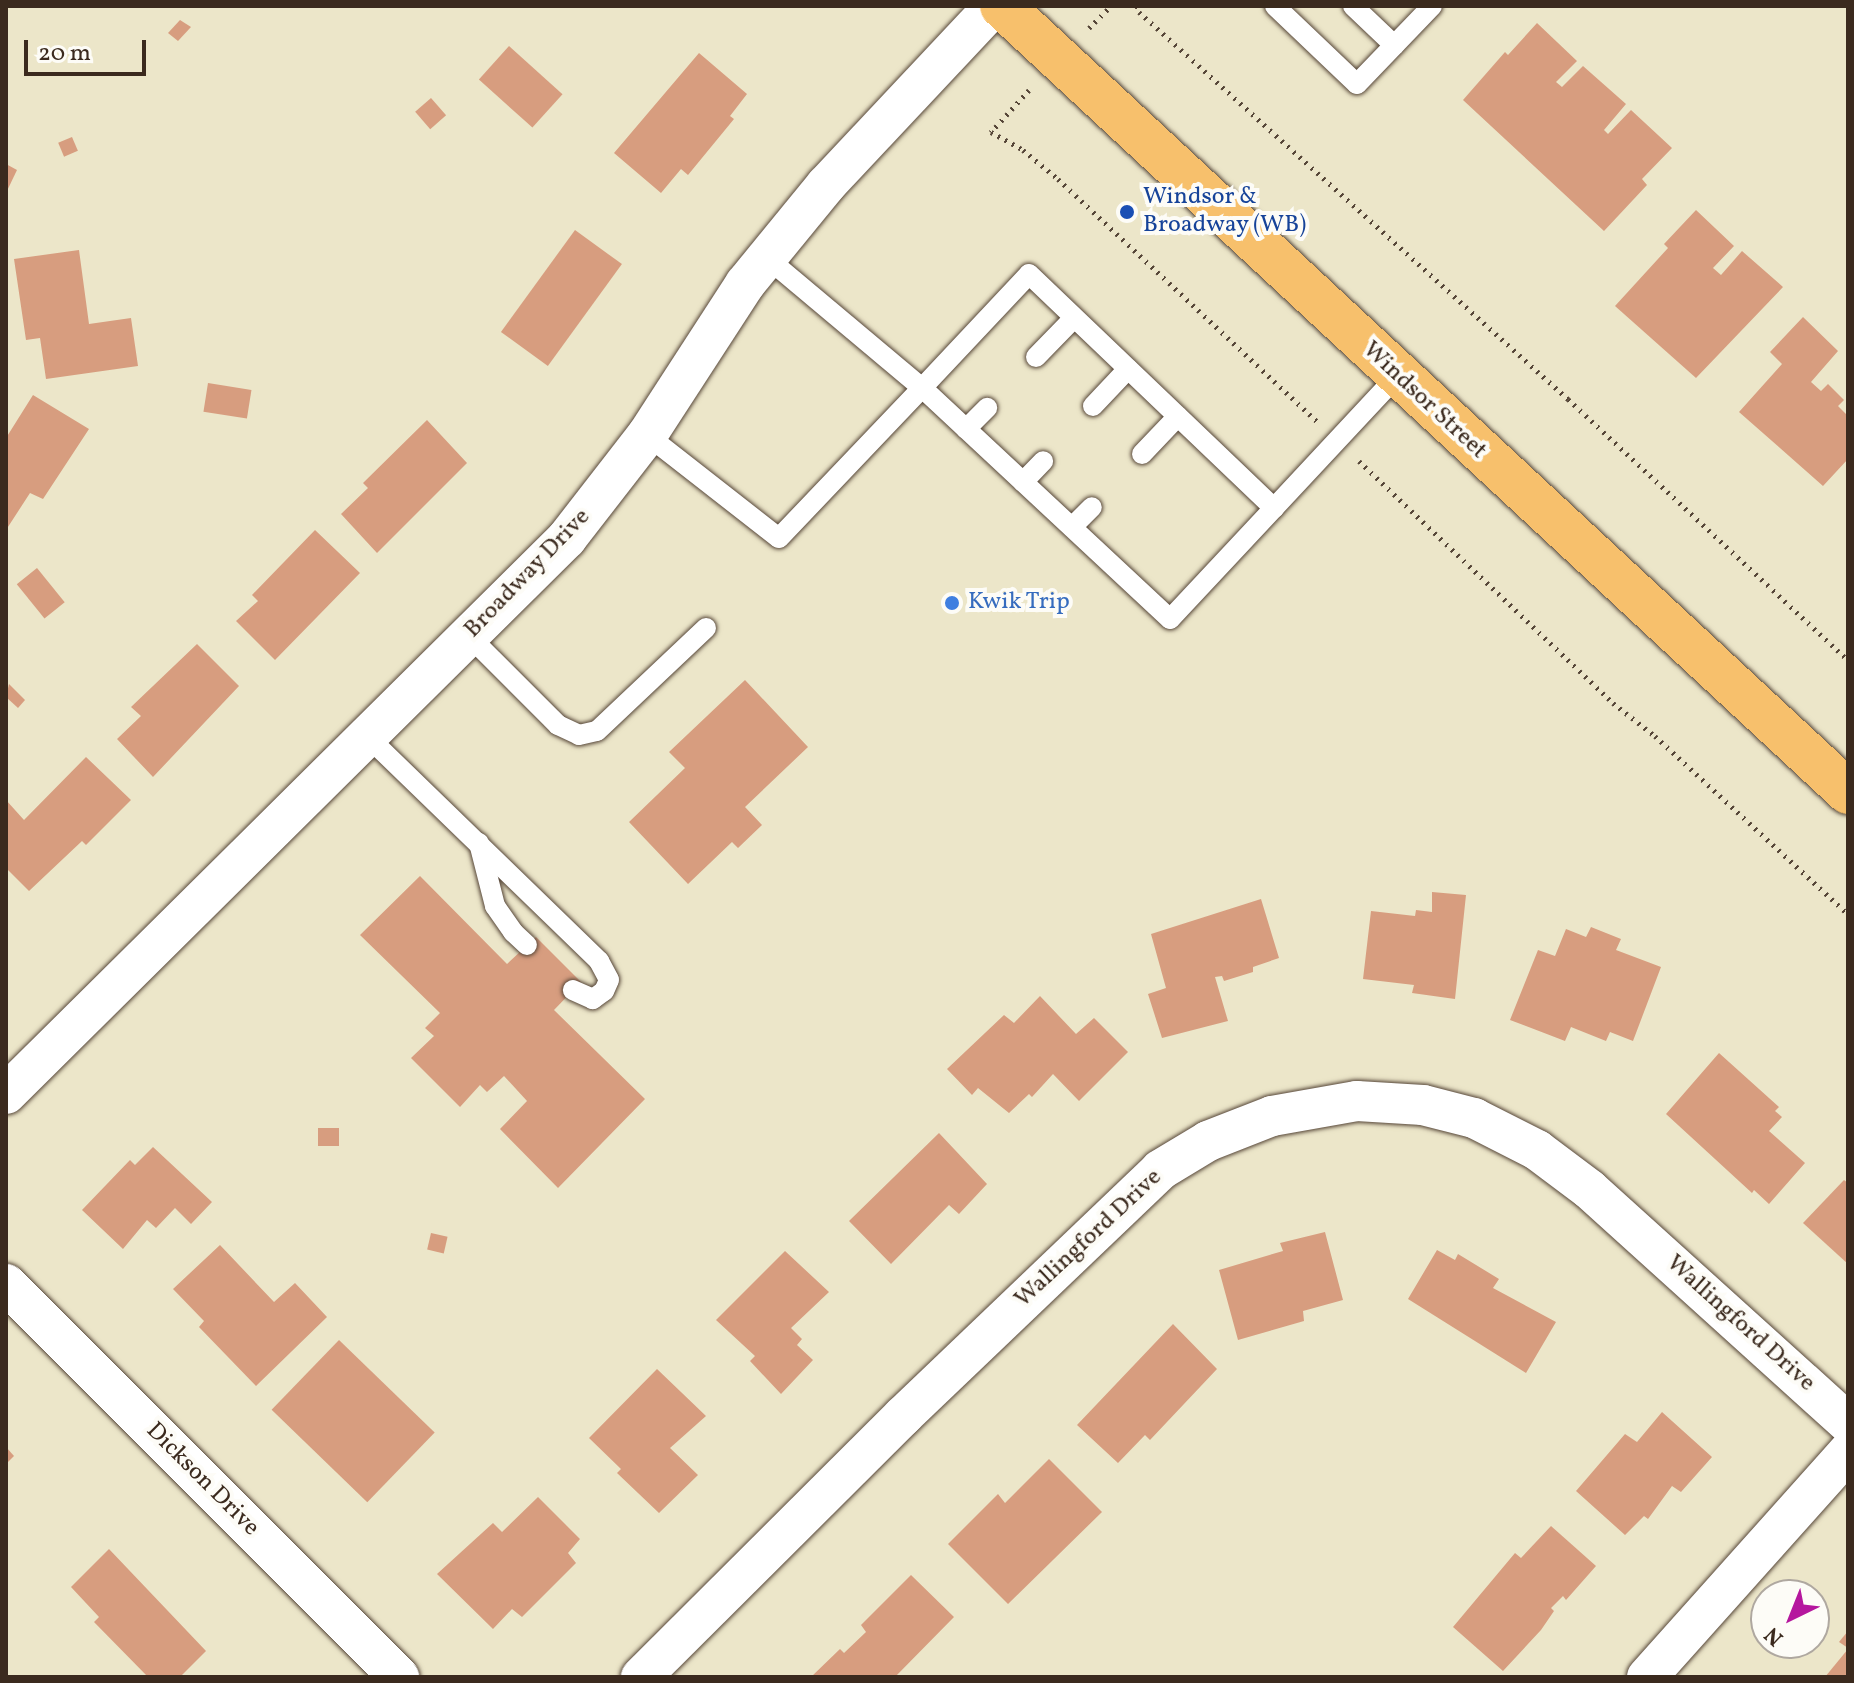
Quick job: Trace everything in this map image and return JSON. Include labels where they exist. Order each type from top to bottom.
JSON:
[{"type":"main road","name":"Windsor Street","points":[[1002,6],[1848,792]]},
{"type":"street","name":"Broadway Drive","points":[[6,1094],[567,538],[647,435],[745,284],[766,257],[826,185],[994,6]]},
{"type":"street","name":"Wallingford Drive","points":[[641,1677],[903,1416],[1160,1170],[1208,1141],[1272,1116],[1357,1101],[1423,1105],[1474,1118],[1537,1150],[1589,1189],[1848,1423]]},
{"type":"street","name":"Dickson Drive","points":[[6,1284],[399,1677]]},
{"type":"street","points":[[1647,1677],[1848,1452]]},
{"type":"lane","points":[[1275,6],[1357,84],[1432,6]]},
{"type":"lane","points":[[1353,6],[1394,45]]},
{"type":"lane","points":[[766,257],[922,388],[1170,619],[1397,376]]},
{"type":"lane","points":[[647,435],[779,538],[1029,274],[1274,508]]},
{"type":"lane","points":[[1036,357],[1074,318]]},
{"type":"lane","points":[[1093,406],[1128,369]]},
{"type":"lane","points":[[966,429],[987,408]]},
{"type":"lane","points":[[1142,454],[1178,416]]},
{"type":"lane","points":[[1023,482],[1043,461]]},
{"type":"lane","points":[[1072,527],[1092,507]]},
{"type":"lane","points":[[469,636],[558,725],[579,735],[597,731],[706,628]]},
{"type":"lane","points":[[368,737],[599,961],[609,980],[604,991],[593,999],[573,990]]},
{"type":"lane","points":[[479,843],[495,906],[527,945]]},
{"type":"path","points":[[1111,6],[991,132],[1023,150],[1058,179],[1613,703],[1655,736],[1848,914]]},
{"type":"path","points":[[1137,6],[1139,12],[1568,399],[1848,660]]},
{"type":"building","points":[[180,20],[191,27],[178,41],[168,33]]},
{"type":"building","points":[[1537,23],[1577,61],[1556,82],[1562,87],[1583,66],[1626,104],[1604,130],[1608,134],[1631,110],[1672,148],[1642,179],[1647,185],[1604,231],[1463,100],[1505,52],[1508,55]]},
{"type":"building","points":[[509,46],[563,94],[532,128],[479,79]]},
{"type":"building","points":[[699,53],[747,94],[730,116],[734,119],[688,175],[681,169],[661,193],[614,153]]},
{"type":"building","points":[[431,98],[446,115],[430,129],[415,112]]},
{"type":"building","points":[[72,137],[78,151],[64,157],[58,143]]},
{"type":"building","points":[[6,164],[17,170],[6,193]]},
{"type":"building","points":[[1696,210],[1734,246],[1713,268],[1721,275],[1742,251],[1783,287],[1696,378],[1615,306],[1668,248],[1664,244]]},
{"type":"building","points":[[575,230],[622,264],[548,366],[501,332]]},
{"type":"building","points":[[79,250],[89,324],[131,318],[138,366],[46,379],[40,338],[26,340],[14,259]]},
{"type":"building","points":[[1803,317],[1838,351],[1811,382],[1821,391],[1828,384],[1844,400],[1838,406],[1848,416],[1848,459],[1823,486],[1739,412],[1782,364],[1770,352]]},
{"type":"building","points":[[208,383],[251,390],[247,419],[203,412]]},
{"type":"building","points":[[33,395],[89,429],[43,499],[30,493],[6,530],[6,438]]},
{"type":"building","points":[[427,420],[467,463],[377,553],[341,514],[368,488],[363,483]]},
{"type":"building","points":[[315,530],[360,573],[275,660],[236,621],[258,601],[252,595]]},
{"type":"building","points":[[37,568],[65,602],[44,619],[17,584]]},
{"type":"building","points":[[197,644],[239,686],[153,777],[117,739],[141,716],[131,707]]},
{"type":"building","points":[[745,680],[808,747],[745,807],[762,825],[738,848],[732,842],[688,884],[629,822],[685,768],[669,752]]},
{"type":"building","points":[[9,684],[25,700],[18,708],[6,697]]},
{"type":"building","points":[[86,757],[131,800],[86,845],[82,841],[29,891],[6,868],[6,800],[24,820]]},
{"type":"building","points":[[420,876],[507,964],[536,937],[581,982],[554,1010],[645,1099],[558,1188],[500,1129],[527,1101],[504,1076],[487,1092],[480,1085],[460,1107],[411,1058],[434,1036],[425,1028],[440,1013],[360,935]]},
{"type":"building","points":[[1432,892],[1466,895],[1455,999],[1412,993],[1414,985],[1363,979],[1371,911],[1415,916],[1416,910],[1432,912]]},
{"type":"building","points":[[1261,899],[1279,958],[1253,967],[1253,972],[1224,981],[1222,976],[1215,977],[1228,1021],[1162,1038],[1148,994],[1166,988],[1151,934]]},
{"type":"building","points":[[1591,927],[1621,939],[1616,950],[1661,967],[1633,1041],[1610,1032],[1606,1041],[1571,1027],[1565,1041],[1510,1020],[1538,950],[1555,956],[1566,929],[1586,937]]},
{"type":"building","points":[[1040,996],[1076,1034],[1094,1018],[1128,1052],[1079,1101],[1053,1074],[1032,1097],[1029,1094],[1009,1113],[978,1088],[972,1095],[947,1069],[1004,1015],[1014,1023]]},
{"type":"building","points":[[1719,1053],[1779,1107],[1775,1111],[1782,1117],[1769,1131],[1805,1163],[1769,1204],[1754,1190],[1752,1193],[1666,1114]]},
{"type":"building","points":[[318,1128],[339,1128],[339,1146],[318,1146]]},
{"type":"building","points":[[939,1133],[987,1184],[959,1214],[949,1205],[891,1264],[849,1221]]},
{"type":"building","points":[[153,1147],[212,1202],[191,1224],[175,1208],[156,1228],[147,1220],[123,1249],[82,1210],[130,1160],[135,1165]]},
{"type":"building","points":[[1844,1180],[1848,1183],[1848,1264],[1803,1223]]},
{"type":"building","points":[[1325,1232],[1343,1300],[1303,1311],[1304,1321],[1238,1340],[1219,1270],[1283,1251],[1280,1243]]},
{"type":"building","points":[[431,1233],[448,1237],[444,1253],[427,1250]]},
{"type":"building","points":[[220,1245],[274,1302],[295,1283],[327,1317],[256,1386],[199,1327],[204,1321],[173,1289]]},
{"type":"building","points":[[1437,1250],[1455,1260],[1458,1254],[1499,1279],[1493,1288],[1556,1322],[1526,1373],[1408,1299]]},
{"type":"building","points":[[785,1251],[829,1292],[791,1328],[802,1339],[797,1345],[813,1360],[781,1394],[750,1361],[755,1356],[716,1320]]},
{"type":"building","points":[[1173,1324],[1217,1369],[1150,1440],[1145,1435],[1118,1463],[1077,1425]]},
{"type":"building","points":[[339,1340],[435,1432],[367,1502],[272,1410]]},
{"type":"building","points":[[657,1369],[706,1416],[670,1448],[698,1475],[659,1513],[617,1473],[621,1469],[589,1438]]},
{"type":"building","points":[[1662,1412],[1712,1457],[1681,1492],[1672,1486],[1648,1519],[1644,1516],[1625,1535],[1576,1491],[1625,1434],[1637,1442]]},
{"type":"building","points":[[6,1447],[14,1456],[6,1464]]},
{"type":"building","points":[[1049,1459],[1102,1512],[1008,1604],[948,1544],[998,1494],[1005,1503]]},
{"type":"building","points":[[538,1497],[580,1539],[568,1553],[576,1563],[522,1617],[512,1609],[493,1629],[437,1574],[493,1523],[502,1532]]},
{"type":"building","points":[[1551,1526],[1596,1566],[1566,1600],[1563,1596],[1551,1608],[1554,1611],[1541,1630],[1503,1671],[1453,1627],[1515,1553],[1521,1558]]},
{"type":"building","points":[[109,1549],[206,1651],[180,1677],[148,1677],[94,1622],[99,1617],[71,1587]]},
{"type":"building","points":[[911,1575],[954,1617],[895,1677],[811,1677],[840,1649],[844,1653],[866,1632],[861,1625]]},
{"type":"building","points":[[1848,1631],[1848,1648],[1839,1642]]},
{"type":"building","points":[[1848,1649],[1848,1677],[1825,1677]]},
{"type":"place","name":"Windsor & Broadway (WB)","points":[[1127,212]]},
{"type":"place","name":"Kwik Trip","points":[[952,603]]}]
